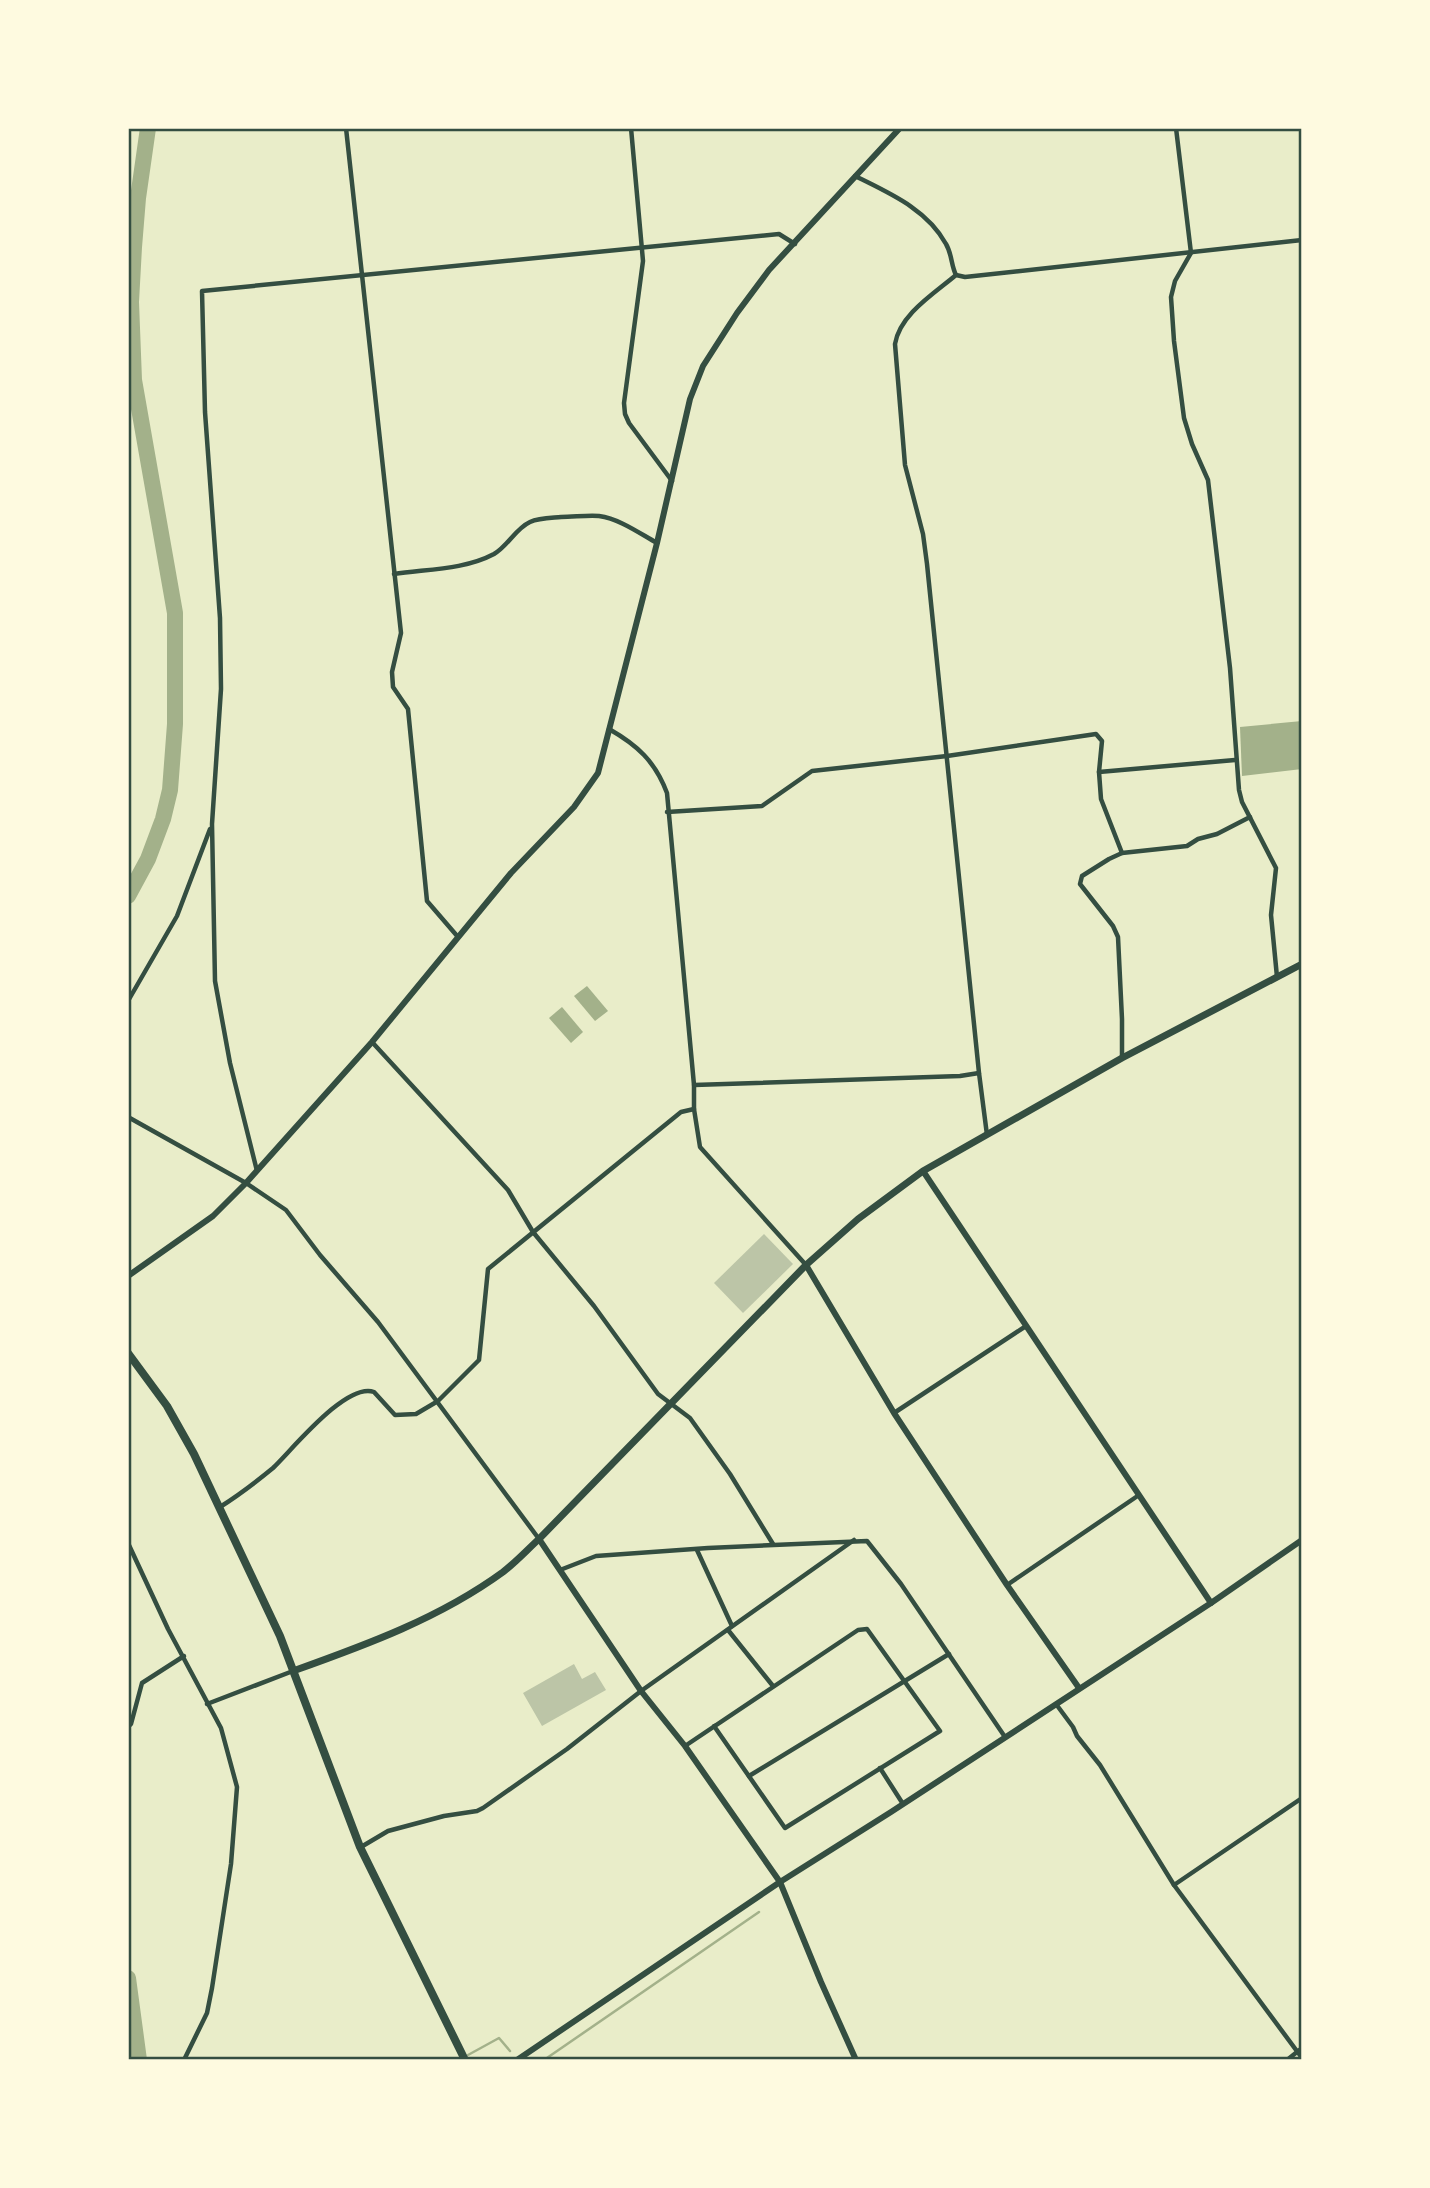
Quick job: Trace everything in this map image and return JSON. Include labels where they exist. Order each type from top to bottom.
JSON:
[{"type":"highway","points":[[128,1353],[167,1406],[194,1454],[280,1636],[360,1847],[465,2060]]},
{"type":"main road","points":[[293,1671],[387,1637],[454,1602],[503,1572],[539,1539],[806,1265],[858,1219],[923,1171],[1122,1058],[1302,964]]},
{"type":"street","points":[[346,128],[401,634],[392,673],[393,687],[408,709],[427,901],[458,938]]},
{"type":"street","points":[[631,128],[643,261],[624,403],[629,423],[672,481]]},
{"type":"street","points":[[128,1276],[213,1216],[246,1183],[372,1042],[511,873],[574,807],[598,773],[657,543],[690,399],[703,366],[769,270],[900,128]]},
{"type":"street","points":[[1176,128],[1191,253],[1175,281],[1171,308],[1184,418],[1208,480],[1230,668],[1235,760],[1242,802],[1276,868],[1271,915],[1276,977]]},
{"type":"street","points":[[855,176],[890,194],[927,219],[945,242],[956,275]]},
{"type":"street","points":[[257,1171],[230,1063],[215,981],[212,824],[221,690],[220,618],[205,412],[202,291],[779,234],[795,244]]},
{"type":"street","points":[[956,275],[965,277],[1302,240]]},
{"type":"street","points":[[956,275],[919,306],[904,323],[896,336],[895,344],[905,464],[928,564],[987,1135]]},
{"type":"street","points":[[394,574],[476,561],[503,548],[532,521],[553,518],[605,517],[616,520],[657,543]]},
{"type":"street","points":[[609,729],[632,742],[643,753],[665,787],[694,1085],[694,1109],[700,1147],[806,1265],[894,1413],[1007,1585],[1079,1688]]},
{"type":"street","points":[[667,812],[762,806],[812,771],[947,756],[1096,734],[1102,741],[1101,799],[1122,853]]},
{"type":"street","points":[[1100,772],[1235,760]]},
{"type":"street","points":[[1122,1058],[1118,937],[1113,926],[1080,884],[1082,877],[1122,853],[1187,846],[1250,817]]},
{"type":"street","points":[[128,1001],[177,916],[212,824]]},
{"type":"street","points":[[372,1042],[508,1190],[533,1232],[594,1306],[658,1394],[688,1415],[717,1455],[773,1544]]},
{"type":"street","points":[[694,1085],[960,1076],[979,1073]]},
{"type":"street","points":[[219,1507],[249,1488],[309,1429],[362,1391],[374,1392],[395,1415],[416,1414],[438,1401],[479,1360],[488,1269],[681,1112],[694,1109]]},
{"type":"street","points":[[128,1117],[246,1183],[286,1210],[320,1255],[378,1322],[539,1539],[641,1691],[685,1746],[780,1882],[856,2060]]},
{"type":"street","points":[[923,1171],[1211,1603]]},
{"type":"street","points":[[894,1413],[1026,1326]]},
{"type":"street","points":[[1007,1585],[1139,1495]]},
{"type":"street","points":[[360,1847],[388,1831],[483,1808],[567,1749],[641,1691],[854,1540]]},
{"type":"street","points":[[517,2060],[780,1882],[1211,1603],[1302,1540]]},
{"type":"street","points":[[559,1570],[596,1556],[773,1544],[867,1541],[901,1584],[1005,1737]]},
{"type":"street","points":[[128,1543],[168,1629],[221,1728],[237,1787],[231,1864],[212,1988],[206,2013],[184,2060]]},
{"type":"street","points":[[697,1550],[730,1628],[773,1686]]},
{"type":"street","points":[[685,1746],[714,1726],[773,1686],[858,1630],[867,1629],[940,1731],[785,1828],[714,1726]]},
{"type":"street","points":[[749,1776],[948,1654]]},
{"type":"street","points":[[128,1727],[142,1684],[184,1656]]},
{"type":"street","points":[[207,1704],[293,1671]]},
{"type":"street","points":[[1056,1704],[1100,1765],[1174,1885],[1300,2049],[1302,2058]]},
{"type":"street","points":[[880,1768],[903,1804]]},
{"type":"street","points":[[1174,1885],[1302,1798]]},
{"type":"street","points":[[1287,2060],[1300,2049]]},
{"type":"shaded area","points":[[1302,721],[1302,769],[1242,776],[1240,727]]},
{"type":"shaded area","points":[[587,986],[608,1011],[595,1021],[574,996]]},
{"type":"shaded area","points":[[562,1007],[583,1032],[571,1043],[549,1018]]},
{"type":"building","points":[[764,1234],[793,1264],[743,1313],[714,1283]]},
{"type":"building","points":[[574,1664],[582,1679],[595,1672],[606,1690],[542,1726],[523,1693]]},
{"type":"waterway","points":[[128,896],[148,859],[163,819],[170,790],[175,724],[175,613],[134,380],[131,302],[134,247],[148,128]]},
{"type":"waterway","points":[[544,2060],[759,1912]]},
{"type":"waterway","points":[[128,1978],[139,2060]]},
{"type":"waterway","points":[[468,2055],[499,2038],[510,2051]]}]
